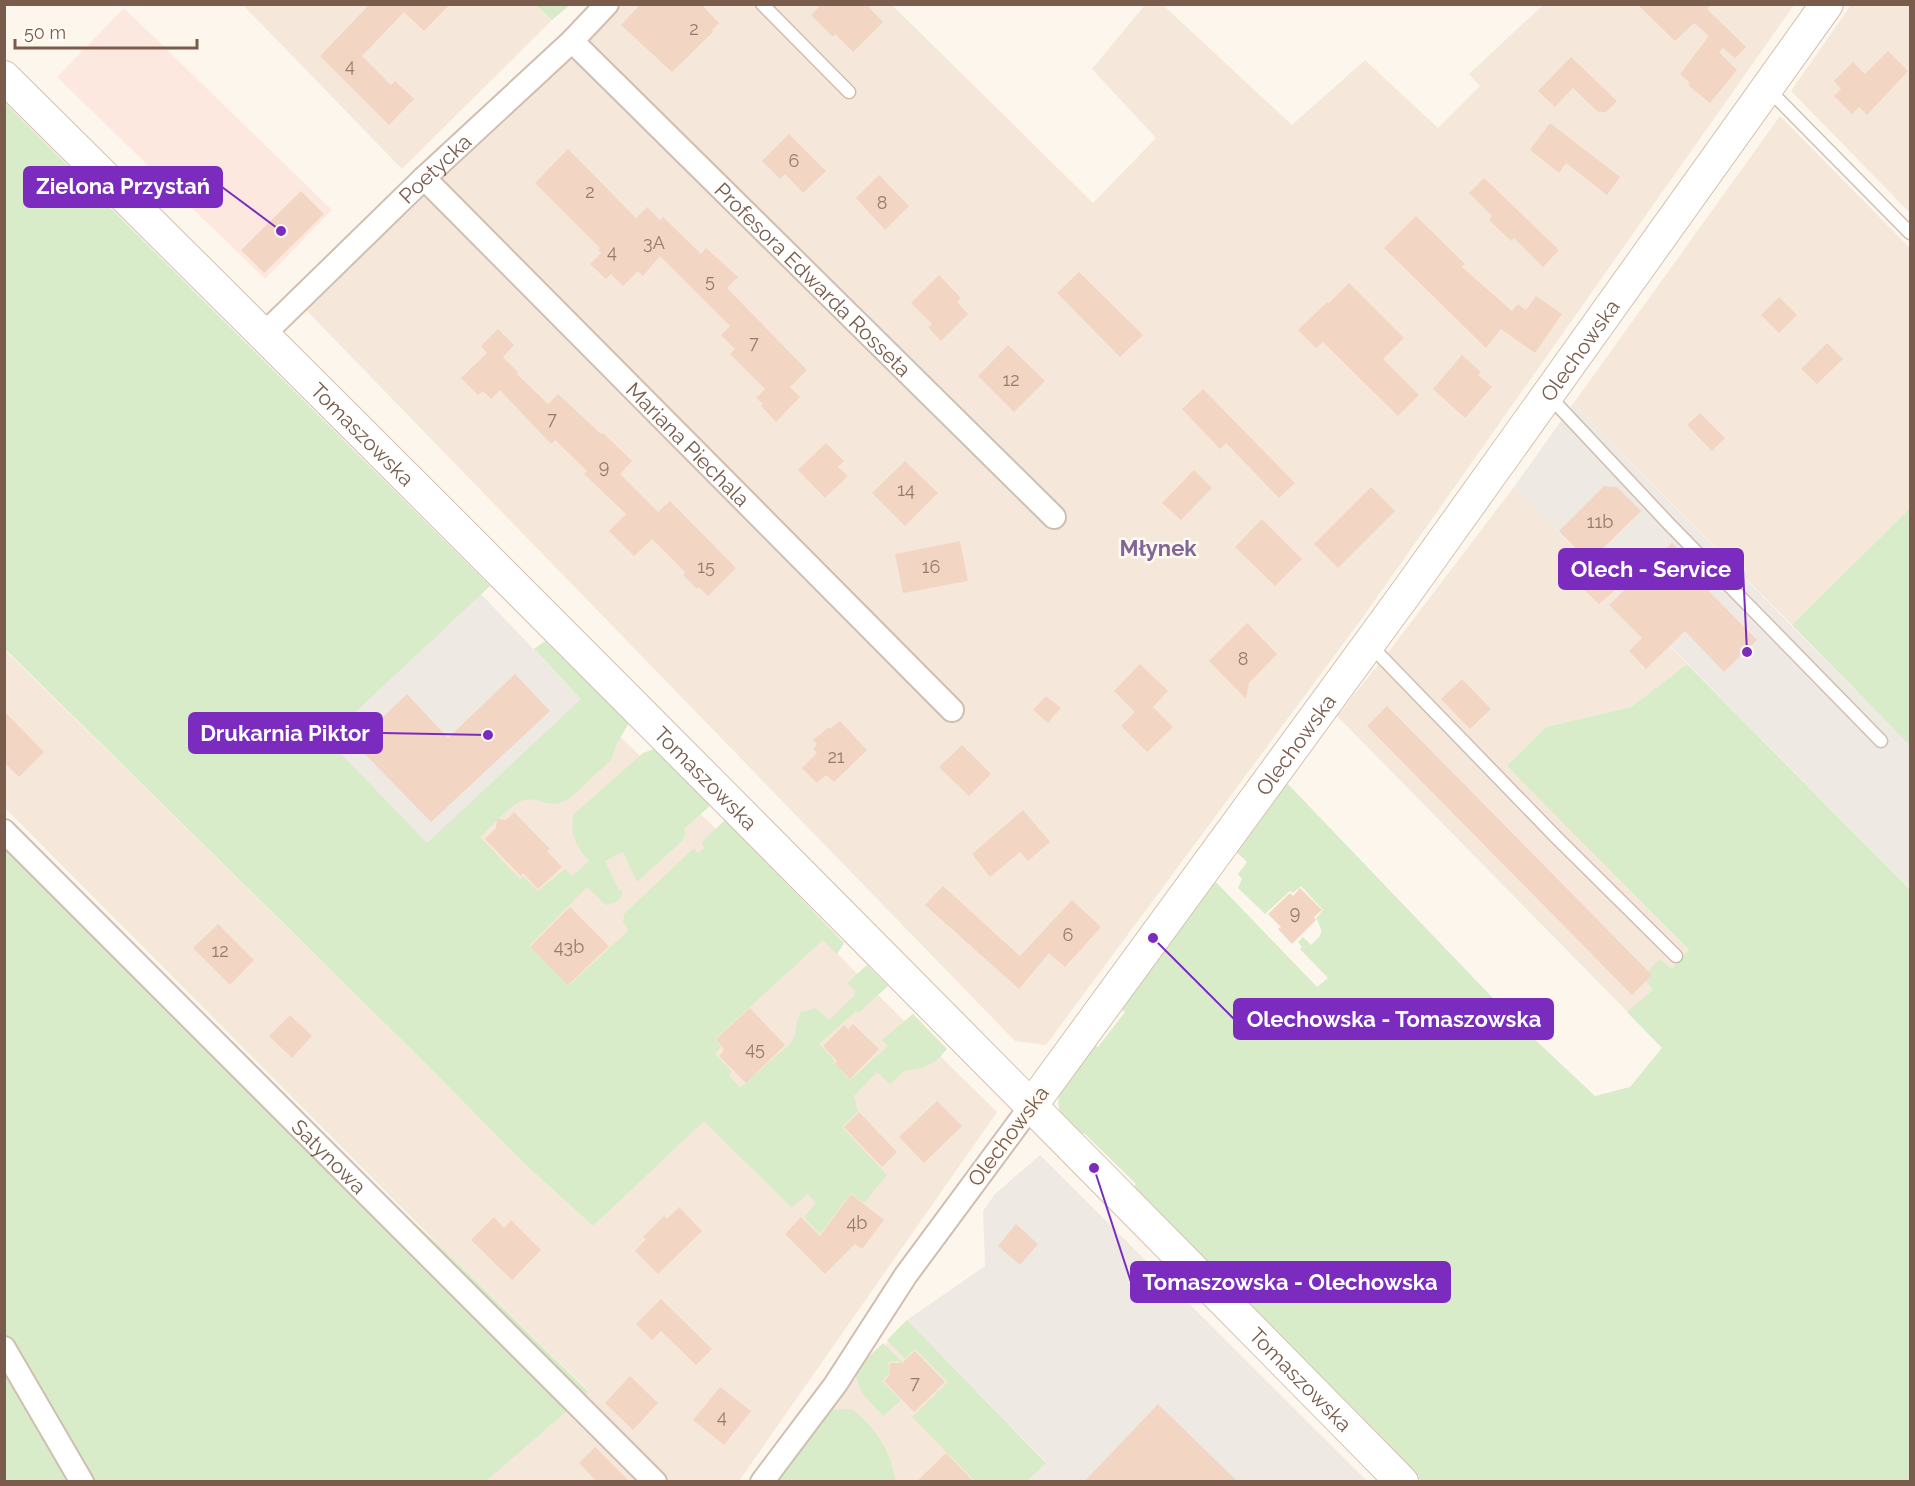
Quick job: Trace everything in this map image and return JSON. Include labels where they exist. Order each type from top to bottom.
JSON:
[{"type":"street","name":"Poetycka","points":[[264,334],[424,178],[572,41],[607,4]]},
{"type":"street","name":"Olechowska","points":[[762,1482],[835,1385],[906,1275],[1368,644],[1827,4]]},
{"type":"street","name":"Profesora Edwarda Rosseta","points":[[572,41],[1054,517]]},
{"type":"street","name":"Tomaszowska","points":[[4,76],[264,334],[1402,1482]]},
{"type":"street","name":"Mariana Piechala","points":[[424,178],[952,710]]},
{"type":"street","name":"Satynowa","points":[[4,831],[655,1482]]},
{"type":"street","points":[[4,1348],[82,1482]]},
{"type":"lane","points":[[762,4],[849,92]]},
{"type":"lane","points":[[1767,89],[1911,233]]},
{"type":"lane","points":[[1548,395],[1669,524],[1881,741]]},
{"type":"lane","points":[[1368,644],[1676,956]]},
{"type":"shaded area","points":[[243,5],[536,5],[552,20],[402,169]]},
{"type":"shaded area","points":[[621,5],[892,5],[1093,203],[1156,138],[1092,69],[1145,5],[1163,5],[1292,125],[1365,60],[1438,128],[1480,86],[1469,74],[1543,5],[1794,5],[1363,617],[1046,1045],[1015,1041],[306,310]]},
{"type":"shaded area","points":[[1851,5],[1910,5],[1910,213],[1791,91]]},
{"type":"shaded area","points":[[124,8],[332,210],[265,279],[57,77]]},
{"type":"shaded area","points":[[1780,116],[1910,248],[1910,508],[1792,625],[1573,404]]},
{"type":"shaded area","points":[[1573,404],[1910,746],[1910,890],[1514,487]]},
{"type":"shaded area","points":[[1514,487],[1687,664],[1631,707],[1546,727],[1508,766],[1724,986],[1663,1048],[1337,716]]},
{"type":"shaded area","points":[[481,594],[581,699],[427,844],[327,739]]},
{"type":"shaded area","points":[[4,649],[528,1167],[593,1226],[703,1120],[427,844],[581,699],[716,829],[871,988],[997,1112],[739,1481],[486,1481],[589,1391],[444,1250],[5,808]]},
{"type":"shaded area","points":[[1040,1155],[1367,1481],[1027,1481],[1046,1462],[907,1320],[985,1266],[983,1211],[995,1194]]},
{"type":"shaded area","points":[[907,1320],[1046,1463],[1027,1481],[885,1481],[822,1416]]},
{"type":"green space","points":[[536,5],[570,5],[552,20]]},
{"type":"green space","points":[[4,102],[490,586],[327,739],[427,843],[581,699],[534,649],[545,641],[629,723],[617,743],[611,760],[570,798],[556,804],[530,799],[519,802],[480,837],[520,879],[523,876],[538,891],[565,869],[572,876],[589,861],[580,850],[573,834],[574,814],[643,753],[654,749],[711,805],[684,829],[685,835],[682,841],[637,882],[623,852],[605,861],[619,890],[622,890],[620,899],[606,905],[587,887],[529,946],[569,985],[629,930],[623,922],[624,914],[694,848],[698,853],[705,848],[701,843],[725,820],[844,943],[837,954],[823,940],[715,1039],[721,1047],[715,1054],[732,1072],[729,1075],[740,1088],[792,1042],[801,1012],[816,1008],[829,1020],[854,996],[855,990],[847,983],[867,965],[888,986],[819,1044],[850,1080],[888,1046],[882,1040],[913,1014],[947,1049],[937,1060],[922,1068],[904,1071],[890,1084],[877,1072],[854,1096],[858,1111],[842,1127],[887,1175],[864,1203],[851,1193],[820,1234],[804,1217],[816,1203],[807,1194],[792,1208],[704,1121],[593,1226],[528,1167],[5,649]]},
{"type":"green space","points":[[1910,508],[1910,746],[1792,625]]},
{"type":"green space","points":[[1687,664],[1910,890],[1910,1481],[1421,1481],[1131,1189],[1136,1184],[1084,1133],[1080,1137],[1072,1129],[1061,1114],[1058,1105],[1062,1086],[1093,1043],[1098,1047],[1125,1012],[1120,1008],[1208,883],[1217,883],[1317,987],[1328,978],[1300,949],[1302,947],[1298,942],[1303,937],[1311,945],[1320,935],[1321,930],[1316,918],[1323,910],[1301,886],[1293,893],[1290,891],[1265,914],[1238,888],[1242,879],[1238,874],[1247,862],[1232,848],[1284,780],[1511,1017],[1595,1096],[1630,1087],[1662,1048],[1627,1012],[1653,990],[1646,981],[1652,975],[1648,971],[1660,959],[1672,969],[1689,950],[1507,766],[1546,727],[1631,707]]},
{"type":"green space","points":[[4,837],[107,939],[444,1250],[589,1392],[486,1481],[5,1481]]},
{"type":"green space","points":[[907,1320],[1046,1463],[1027,1481],[975,1481],[912,1417],[948,1382],[915,1349],[905,1359],[887,1340]]},
{"type":"green space","points":[[883,1343],[902,1362],[900,1364],[898,1361],[888,1362],[890,1373],[882,1381],[901,1400],[883,1416],[862,1393],[855,1374],[865,1360]]},
{"type":"green space","points":[[852,1409],[881,1440],[896,1481],[772,1482],[822,1416],[826,1419],[832,1410]]},
{"type":"building","points":[[370,4],[450,4],[424,31],[404,12],[362,56],[391,85],[395,81],[414,99],[389,125],[320,56]]},
{"type":"building","points":[[641,4],[701,4],[719,23],[712,30],[713,32],[672,72],[621,25]]},
{"type":"building","points":[[822,4],[866,4],[883,22],[853,52],[835,34],[833,37],[811,15]]},
{"type":"building","points":[[1637,4],[1711,4],[1707,9],[1746,47],[1735,58],[1723,48],[1719,52],[1737,70],[1710,103],[1688,85],[1690,83],[1680,74],[1709,36],[1694,23],[1675,41]]},
{"type":"building","points":[[1888,51],[1908,71],[1867,115],[1859,107],[1852,114],[1834,96],[1841,89],[1834,81],[1853,62],[1865,74]]},
{"type":"building","points":[[1571,57],[1617,101],[1606,112],[1598,112],[1573,88],[1555,107],[1538,91]]},
{"type":"building","points":[[1550,123],[1620,177],[1607,195],[1566,163],[1559,173],[1530,150]]},
{"type":"building","points":[[789,134],[826,171],[803,193],[785,174],[780,179],[762,161]]},
{"type":"building","points":[[568,149],[636,218],[647,207],[660,220],[663,217],[701,254],[706,248],[738,277],[727,288],[807,370],[790,387],[800,397],[776,422],[756,398],[765,389],[730,354],[735,349],[721,335],[730,326],[660,256],[643,276],[638,271],[623,286],[611,274],[606,279],[590,264],[601,253],[598,250],[600,248],[535,183]]},
{"type":"building","points":[[879,175],[909,206],[885,230],[856,198]]},
{"type":"building","points":[[1484,178],[1559,250],[1543,267],[1514,238],[1511,241],[1489,220],[1492,216],[1469,193]]},
{"type":"building","points":[[301,191],[324,214],[264,273],[241,250]]},
{"type":"building","points":[[1416,216],[1465,264],[1462,267],[1512,311],[1518,304],[1526,310],[1536,296],[1562,314],[1535,353],[1501,329],[1486,348],[1384,248]]},
{"type":"building","points":[[1079,272],[1143,335],[1120,357],[1057,293]]},
{"type":"building","points":[[939,275],[961,298],[957,302],[968,314],[941,341],[928,327],[932,324],[911,303]]},
{"type":"building","points":[[1349,283],[1404,338],[1383,359],[1419,395],[1398,416],[1323,342],[1316,348],[1298,330]]},
{"type":"building","points":[[1779,297],[1797,315],[1779,333],[1761,315]]},
{"type":"building","points":[[498,329],[514,345],[503,357],[518,372],[517,374],[548,404],[558,394],[601,434],[603,433],[632,461],[620,474],[658,512],[670,501],[736,568],[708,596],[683,575],[685,572],[652,539],[634,556],[609,531],[626,514],[584,474],[587,471],[555,440],[551,444],[500,390],[491,399],[483,391],[478,395],[461,378],[487,353],[481,346]]},
{"type":"building","points":[[1827,343],[1843,359],[1817,384],[1801,369]]},
{"type":"building","points":[[1008,345],[1045,381],[1014,412],[978,376]]},
{"type":"building","points":[[1462,355],[1481,372],[1478,375],[1492,387],[1465,418],[1433,389]]},
{"type":"building","points":[[1203,389],[1295,483],[1279,498],[1226,443],[1220,449],[1182,409]]},
{"type":"building","points":[[1700,413],[1725,438],[1712,451],[1687,425]]},
{"type":"building","points":[[826,443],[844,461],[838,467],[848,476],[825,498],[798,470]]},
{"type":"building","points":[[905,461],[938,493],[905,526],[872,493]]},
{"type":"building","points":[[1194,470],[1212,488],[1181,520],[1162,503]]},
{"type":"building","points":[[1604,486],[1617,487],[1641,511],[1589,562],[1559,531]]},
{"type":"building","points":[[1371,487],[1395,511],[1338,568],[1314,544]]},
{"type":"building","points":[[1262,519],[1302,559],[1275,586],[1235,547]]},
{"type":"building","points":[[960,541],[968,581],[903,593],[895,554]]},
{"type":"building","points":[[1672,543],[1704,575],[1699,581],[1757,640],[1724,672],[1685,631],[1646,669],[1629,651],[1642,638],[1609,605]]},
{"type":"building","points":[[1596,571],[1615,590],[1599,604],[1581,587]]},
{"type":"building","points":[[1247,623],[1277,654],[1249,683],[1246,699],[1209,661]]},
{"type":"building","points":[[1140,664],[1168,691],[1153,707],[1173,727],[1147,752],[1121,726],[1135,712],[1114,691]]},
{"type":"building","points":[[515,674],[550,711],[431,822],[355,744],[407,694],[448,738]]},
{"type":"building","points":[[1462,679],[1491,709],[1470,729],[1441,699]]},
{"type":"building","points":[[1046,696],[1061,708],[1048,723],[1033,710]]},
{"type":"building","points":[[1387,706],[1652,975],[1632,995],[1367,726]]},
{"type":"building","points":[[4,711],[44,752],[19,777],[4,762]]},
{"type":"building","points":[[840,721],[867,750],[834,782],[826,775],[817,783],[802,768],[817,753],[813,749],[817,744],[813,740]]},
{"type":"building","points":[[962,745],[991,774],[969,796],[939,767]]},
{"type":"building","points":[[1023,810],[1050,842],[1028,861],[1020,852],[990,877],[972,854]]},
{"type":"building","points":[[514,812],[550,849],[547,851],[562,867],[538,889],[523,873],[521,876],[485,839],[496,828],[497,819],[506,820]]},
{"type":"building","points":[[943,886],[1020,956],[1072,900],[1101,927],[1065,967],[1049,953],[1019,989],[925,905]]},
{"type":"building","points":[[1300,888],[1322,910],[1314,917],[1316,920],[1292,944],[1278,929],[1281,927],[1268,914],[1290,893],[1293,896]]},
{"type":"building","points":[[570,907],[609,946],[568,985],[530,947]]},
{"type":"building","points":[[218,924],[254,960],[230,985],[193,948]]},
{"type":"building","points":[[750,1008],[785,1045],[746,1083],[719,1056],[724,1050],[716,1039]]},
{"type":"building","points":[[290,1015],[312,1036],[292,1058],[269,1036]]},
{"type":"building","points":[[853,1024],[879,1049],[850,1079],[835,1064],[837,1061],[823,1046],[844,1025],[848,1029]]},
{"type":"building","points":[[937,1101],[962,1126],[924,1163],[899,1137]]},
{"type":"building","points":[[859,1112],[897,1152],[882,1167],[844,1127]]},
{"type":"building","points":[[851,1194],[884,1220],[862,1249],[855,1244],[825,1274],[785,1234],[801,1217],[820,1236]]},
{"type":"building","points":[[679,1207],[702,1231],[658,1274],[635,1251],[646,1239],[643,1237],[664,1216],[667,1219]]},
{"type":"building","points":[[494,1217],[504,1228],[511,1220],[541,1250],[512,1280],[471,1240]]},
{"type":"building","points":[[1016,1224],[1038,1244],[1020,1265],[998,1246]]},
{"type":"building","points":[[661,1299],[712,1349],[696,1365],[661,1331],[652,1340],[636,1324]]},
{"type":"building","points":[[915,1351],[945,1382],[914,1412],[884,1381],[890,1375],[890,1363],[902,1363]]},
{"type":"building","points":[[630,1376],[658,1403],[633,1430],[605,1403]]},
{"type":"building","points":[[720,1387],[751,1411],[724,1445],[693,1420]]},
{"type":"building","points":[[1158,1404],[1238,1482],[1084,1482]]},
{"type":"building","points":[[595,1447],[630,1482],[597,1482],[579,1463]]},
{"type":"building","points":[[946,1453],[974,1482],[916,1482],[938,1461]]},
{"type":"place","name":"Zielona Przystań","points":[[281,231]]},
{"type":"place","name":"Olech - Service","points":[[1747,652]]},
{"type":"place","name":"Drukarnia Piktor","points":[[488,735]]},
{"type":"place","name":"Olechowska - Tomaszowska","points":[[1153,938]]},
{"type":"place","name":"Tomaszowska - Olechowska","points":[[1094,1168]]},
{"type":"district","name":"Młynek","points":[[1158,548]]}]
